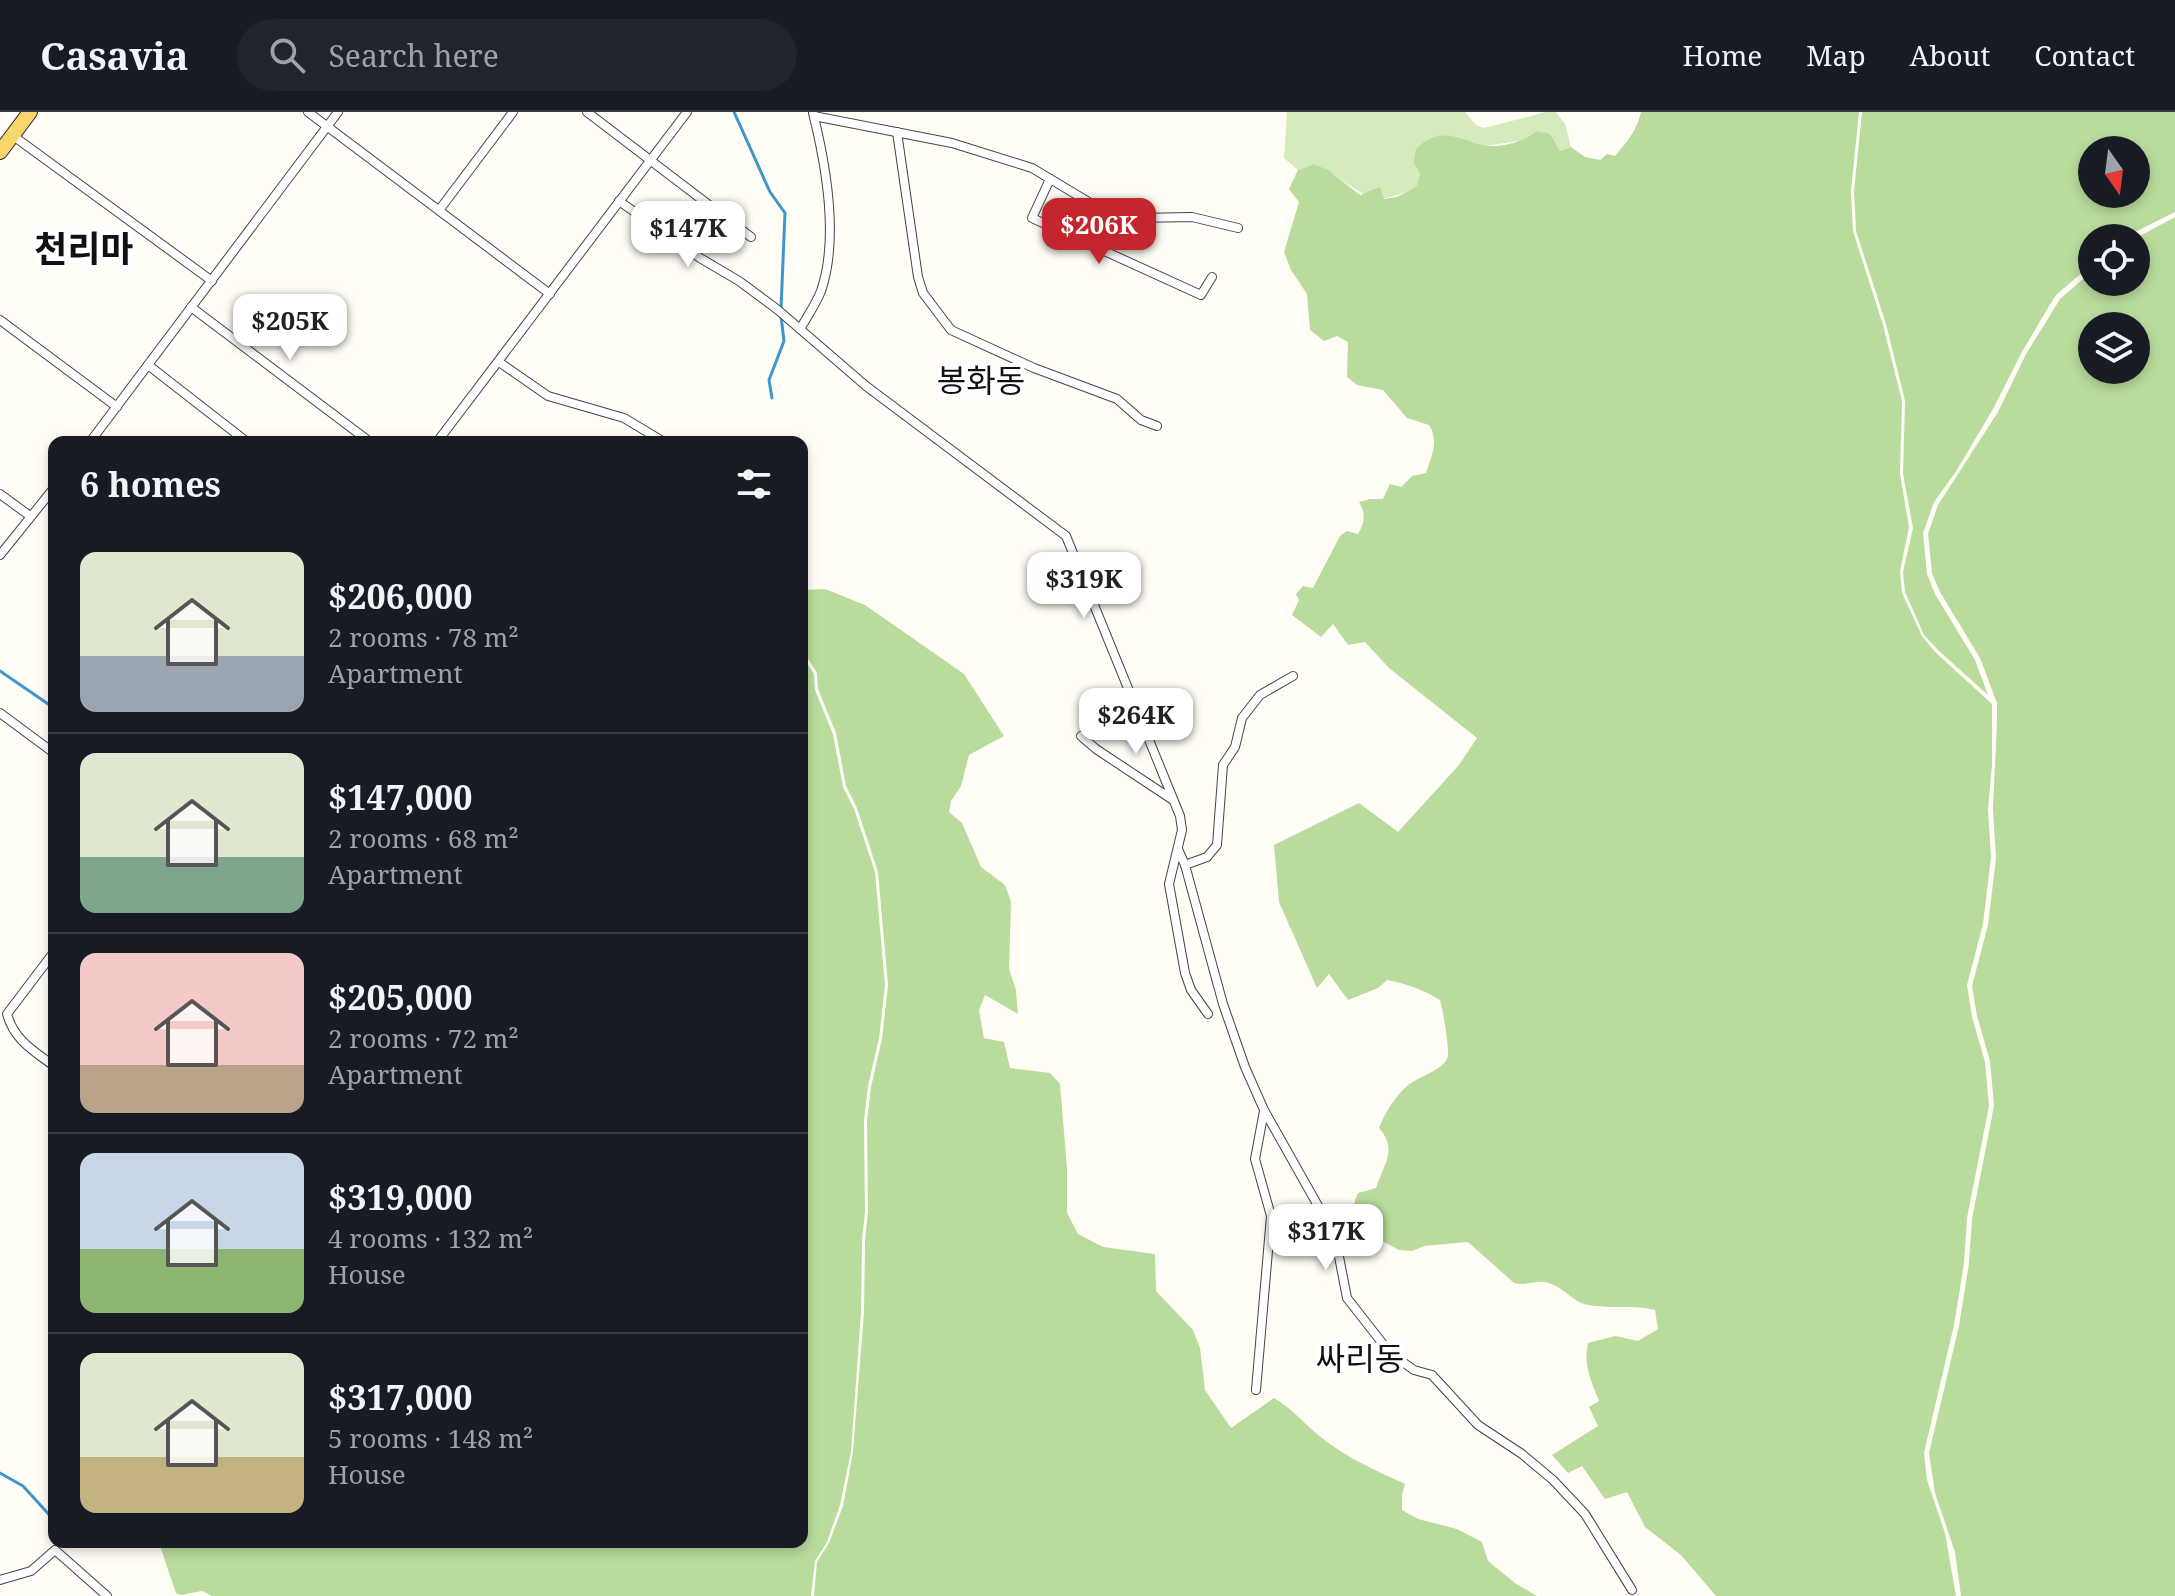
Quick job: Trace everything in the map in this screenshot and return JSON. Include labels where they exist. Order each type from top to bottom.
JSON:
[{"type":"main road","points":[[0,152],[30,112]]},
{"type":"street","points":[[308,112],[550,294]]},
{"type":"street","points":[[95,436],[338,112]]},
{"type":"street","points":[[440,209],[513,112]]},
{"type":"street","points":[[587,112],[751,237]]},
{"type":"street","points":[[442,436],[687,112]]},
{"type":"street","points":[[800,329],[821,292],[828,261],[825,168],[813,114],[952,143],[1032,168],[1097,207],[1119,216],[1192,217],[1238,228]]},
{"type":"street","points":[[897,132],[918,277],[923,293],[951,330],[1034,368],[1102,392],[1117,399],[1141,420],[1157,426]]},
{"type":"street","points":[[12,135],[212,281]]},
{"type":"street","points":[[1050,179],[1032,218],[1201,295],[1212,277]]},
{"type":"street","points":[[619,201],[778,310],[866,386],[1066,536],[1180,816],[1182,830],[1169,884],[1171,899],[1185,973],[1191,990],[1208,1014]]},
{"type":"street","points":[[191,307],[362,436]]},
{"type":"street","points":[[0,320],[117,407]]},
{"type":"street","points":[[499,362],[548,396],[624,418],[654,436]]},
{"type":"street","points":[[148,365],[239,436]]},
{"type":"street","points":[[0,494],[30,516]]},
{"type":"street","points":[[0,555],[30,516],[48,499]]},
{"type":"street","points":[[1185,865],[1207,857],[1217,845],[1223,765],[1235,747],[1242,718],[1260,695],[1293,676]]},
{"type":"street","points":[[0,713],[48,749]]},
{"type":"street","points":[[1081,736],[1174,800]]},
{"type":"street","points":[[1178,849],[1223,1004],[1264,1110],[1335,1236],[1347,1298],[1402,1364],[1432,1375],[1478,1425],[1522,1454],[1553,1480],[1585,1514],[1632,1590]]},
{"type":"street","points":[[48,960],[7,1014],[10,1026],[21,1042],[48,1062]]},
{"type":"street","points":[[1256,1390],[1271,1216],[1255,1159],[1264,1110]]},
{"type":"street","points":[[0,1580],[31,1571],[55,1550],[107,1596]]},
{"type":"green space","points":[[1287,112],[1465,112],[1476,125],[1484,128],[1556,112],[1565,124],[1571,147],[1560,151],[1526,140],[1484,146],[1452,136],[1421,174],[1417,186],[1385,198],[1373,197],[1314,164],[1298,170],[1284,158]]},
{"type":"green space","points":[[1641,112],[1859,112],[1851,191],[1853,231],[1883,325],[1902,401],[1900,474],[1909,527],[1900,571],[1902,593],[1922,636],[1935,652],[1992,704],[1988,809],[1991,857],[1983,924],[1967,985],[1972,1017],[1985,1062],[1989,1106],[1967,1218],[1964,1263],[1954,1325],[1924,1453],[1927,1480],[1945,1533],[1956,1596],[1716,1596],[1681,1555],[1645,1527],[1627,1492],[1605,1499],[1582,1466],[1568,1473],[1552,1455],[1598,1426],[1589,1407],[1599,1401],[1587,1366],[1588,1343],[1615,1336],[1638,1341],[1658,1329],[1655,1310],[1593,1306],[1546,1282],[1514,1283],[1468,1242],[1424,1246],[1412,1251],[1399,1250],[1369,1234],[1358,1241],[1363,1224],[1355,1209],[1356,1198],[1358,1193],[1376,1188],[1388,1157],[1388,1143],[1379,1128],[1384,1116],[1407,1086],[1442,1065],[1448,1056],[1440,1000],[1408,985],[1387,980],[1378,988],[1348,1000],[1329,974],[1317,988],[1279,902],[1274,845],[1359,803],[1398,832],[1459,765],[1477,738],[1389,668],[1365,642],[1348,645],[1333,624],[1321,637],[1292,615],[1299,600],[1296,594],[1303,586],[1313,588],[1340,536],[1347,531],[1358,534],[1364,518],[1359,502],[1383,499],[1390,484],[1401,487],[1412,476],[1426,473],[1434,442],[1429,425],[1407,418],[1383,390],[1357,385],[1347,377],[1348,342],[1337,336],[1324,341],[1310,330],[1307,294],[1291,270],[1284,252],[1299,202],[1289,189],[1298,170],[1314,164],[1328,170],[1360,195],[1380,187],[1384,199],[1397,197],[1417,186],[1420,174],[1414,163],[1416,149],[1439,136],[1496,146],[1519,141],[1537,131],[1550,134],[1560,151],[1571,147],[1585,157],[1600,160],[1607,154],[1615,156],[1634,130]]},
{"type":"green space","points":[[1862,112],[2175,112],[2175,212],[2150,224],[2078,224],[2078,276],[2056,295],[2049,306],[1993,409],[1934,502],[1923,533],[1927,574],[1935,594],[1975,660],[1988,695],[1924,635],[1905,592],[1903,572],[1913,528],[1903,474],[1905,401],[1886,324],[1856,231],[1854,191]]},
{"type":"green space","points":[[2175,217],[2175,1596],[1961,1596],[1955,1552],[1935,1493],[1929,1453],[1959,1326],[1972,1219],[1994,1106],[1990,1061],[1972,986],[1988,925],[1996,858],[1993,808],[1997,703],[1980,658],[1932,573],[1928,534],[1938,505],[1998,412],[2026,354],[2060,299],[2078,283],[2078,296],[2150,296],[2150,230]]},
{"type":"green space","points":[[825,589],[865,605],[964,674],[1004,736],[969,755],[961,786],[951,801],[949,812],[962,823],[981,867],[1005,885],[1011,902],[1009,969],[1016,990],[1018,1014],[985,995],[979,1010],[984,1038],[1004,1042],[1010,1068],[1050,1073],[1060,1084],[1067,1168],[1067,1213],[1078,1234],[1103,1247],[1155,1254],[1156,1291],[1193,1330],[1200,1348],[1205,1390],[1231,1428],[1274,1398],[1342,1452],[1405,1484],[1402,1510],[1418,1519],[1457,1529],[1482,1542],[1488,1561],[1537,1596],[814,1596],[817,1562],[829,1543],[843,1506],[853,1452],[864,1312],[868,1212],[867,1121],[888,985],[878,872],[857,808],[846,786],[836,733],[818,689],[817,673],[808,659],[808,590]]},
{"type":"green space","points":[[808,664],[814,674],[815,690],[833,734],[843,787],[854,809],[875,872],[885,985],[864,1121],[865,1212],[851,1452],[840,1505],[827,1542],[815,1561],[811,1596],[212,1596],[202,1591],[176,1593],[161,1548],[808,1548]]},
{"type":"waterway","points":[[734,112],[770,192],[785,213],[781,309]]},
{"type":"waterway","points":[[772,398],[769,380],[784,341],[781,316]]},
{"type":"waterway","points":[[0,671],[48,704]]},
{"type":"waterway","points":[[0,1473],[23,1486],[48,1513]]},
{"type":"district","name":"천리마","points":[[84,249]]},
{"type":"district","name":"봉화동","points":[[981,381]]},
{"type":"district","name":"싸리동","points":[[1360,1359]]}]
